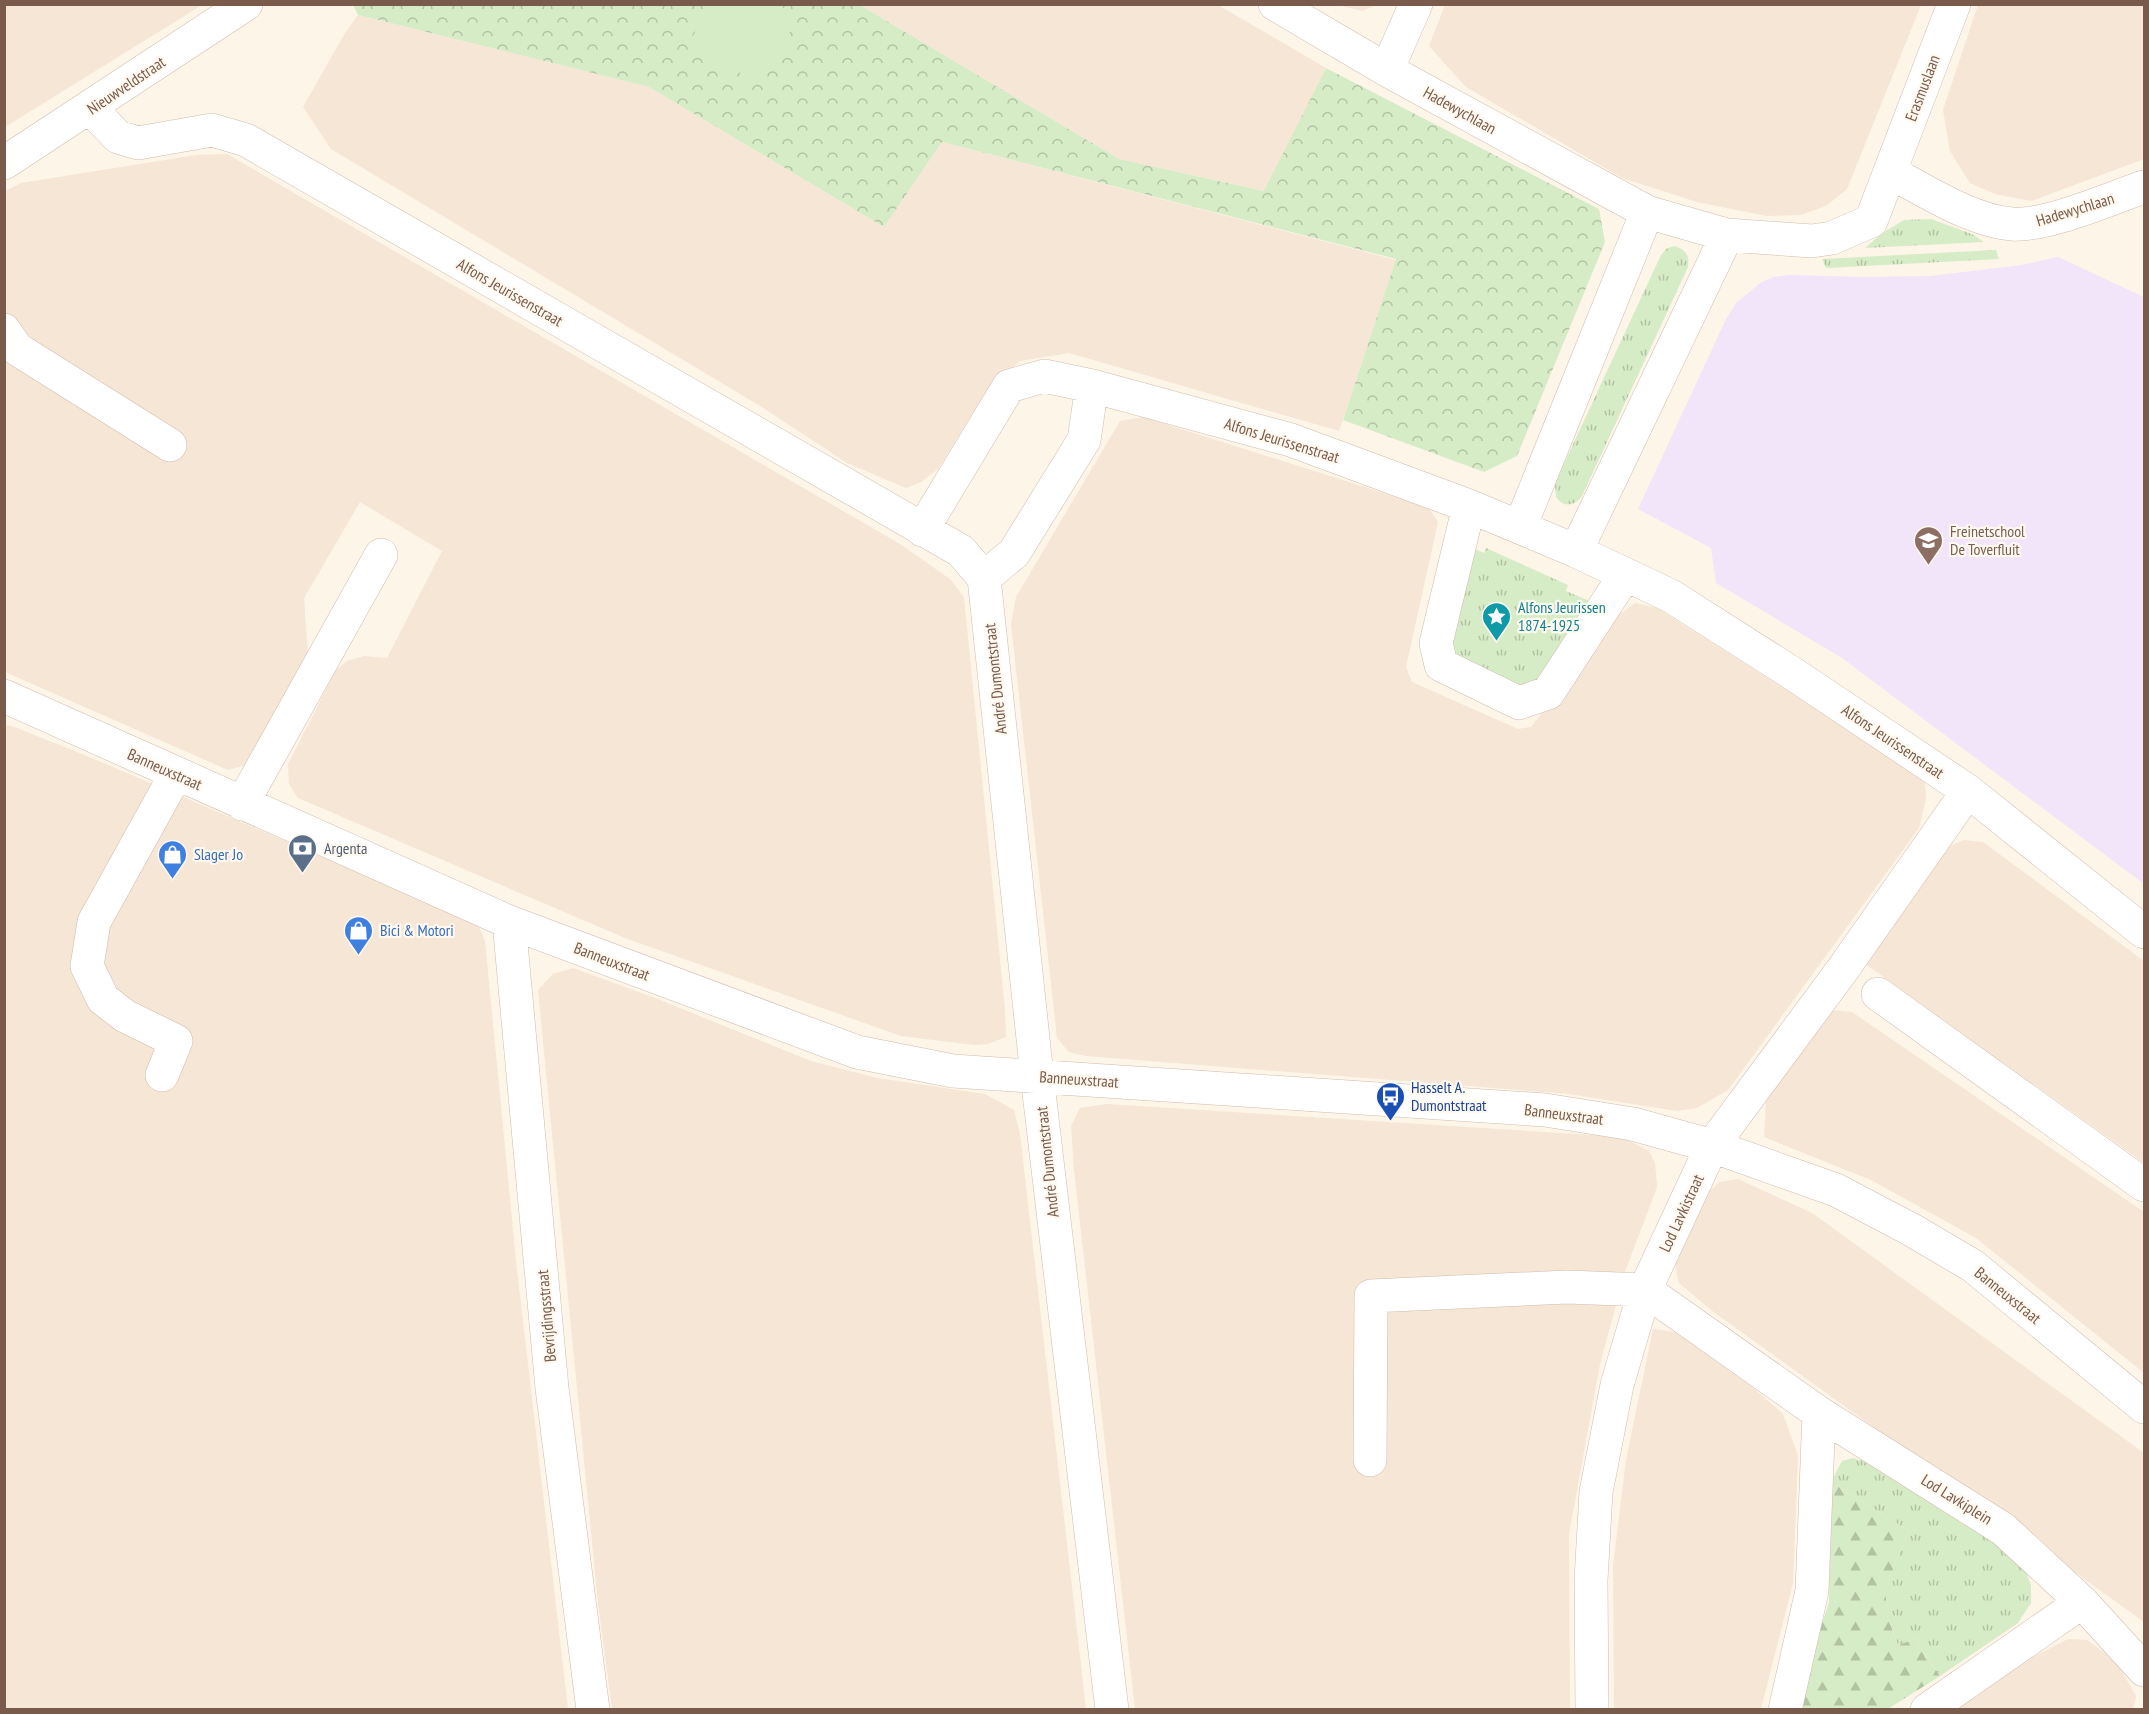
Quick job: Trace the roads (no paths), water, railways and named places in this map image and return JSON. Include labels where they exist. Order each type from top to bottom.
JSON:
[{"type":"street","name":"Nieuwveldstraat","points":[[4,163],[246,4]]},
{"type":"street","name":"Hadewychlaan","points":[[1275,4],[1387,70],[1647,212],[1726,235],[1812,241],[1832,238],[1871,221]]},
{"type":"street","points":[[1387,70],[1416,4]]},
{"type":"street","name":"Erasmuslaan","points":[[1871,221],[1954,4]]},
{"type":"street","name":"Alfons Jeurissenstraat","points":[[90,108],[118,137],[138,143],[212,130],[246,140],[961,551],[984,578]]},
{"type":"street","name":"Hadewychlaan","points":[[1890,172],[1969,212],[1997,222],[2014,225],[2032,224],[2070,213],[2145,187]]},
{"type":"street","points":[[1520,527],[1647,212]]},
{"type":"street","points":[[1576,551],[1726,235]]},
{"type":"street","points":[[4,330],[17,349],[170,445]]},
{"type":"street","name":"Alfons Jeurissenstraat","points":[[922,530],[1009,386],[1044,376],[1092,386],[1291,440],[1469,506],[1576,551],[1671,596],[1795,675],[1968,791],[2145,932]]},
{"type":"street","points":[[984,578],[1014,553],[1084,440],[1092,386]]},
{"type":"street","points":[[1469,506],[1436,643],[1441,665],[1519,704],[1548,693],[1624,575]]},
{"type":"street","points":[[242,804],[381,555]]},
{"type":"street","name":"André Dumontstraat","points":[[984,578],[1037,1076],[1112,1710]]},
{"type":"street","name":"Banneuxstraat","points":[[4,696],[509,922],[857,1052],[953,1071],[1545,1110],[1633,1124],[1712,1146],[1836,1190],[1912,1230],[1973,1266],[2145,1407]]},
{"type":"street","points":[[162,1075],[176,1041],[125,1016],[103,999],[87,966],[94,922],[176,774]]},
{"type":"street","name":"Lod Lavkistraat","points":[[1592,1710],[1591,1580],[1596,1492],[1617,1385],[1645,1290],[1712,1146],[1843,969],[1968,791]]},
{"type":"street","name":"Bevrijdingsstraat","points":[[509,922],[552,1388],[593,1710]]},
{"type":"street","points":[[1878,994],[2145,1185]]},
{"type":"street","points":[[1370,1460],[1371,1296],[1567,1287],[1645,1290]]},
{"type":"street","name":"Lod Lavkiplein","points":[[1645,1290],[1819,1413],[2004,1529],[2082,1602],[2145,1670]]},
{"type":"street","points":[[1785,1710],[1812,1591],[1819,1413]]},
{"type":"street","points":[[1927,1710],[2082,1602]]},
{"type":"place","name":"Freinetschool De Toverfluit","points":[[1929,566]]},
{"type":"place","name":"Alfons Jeurissen 1874-1925","points":[[1497,642]]},
{"type":"place","name":"Argenta","points":[[303,874]]},
{"type":"place","name":"Slager Jo","points":[[173,880]]},
{"type":"place","name":"Bici & Motori","points":[[359,956]]},
{"type":"place","name":"Hasselt A. Dumontstraat","points":[[1390,1122]]}]
